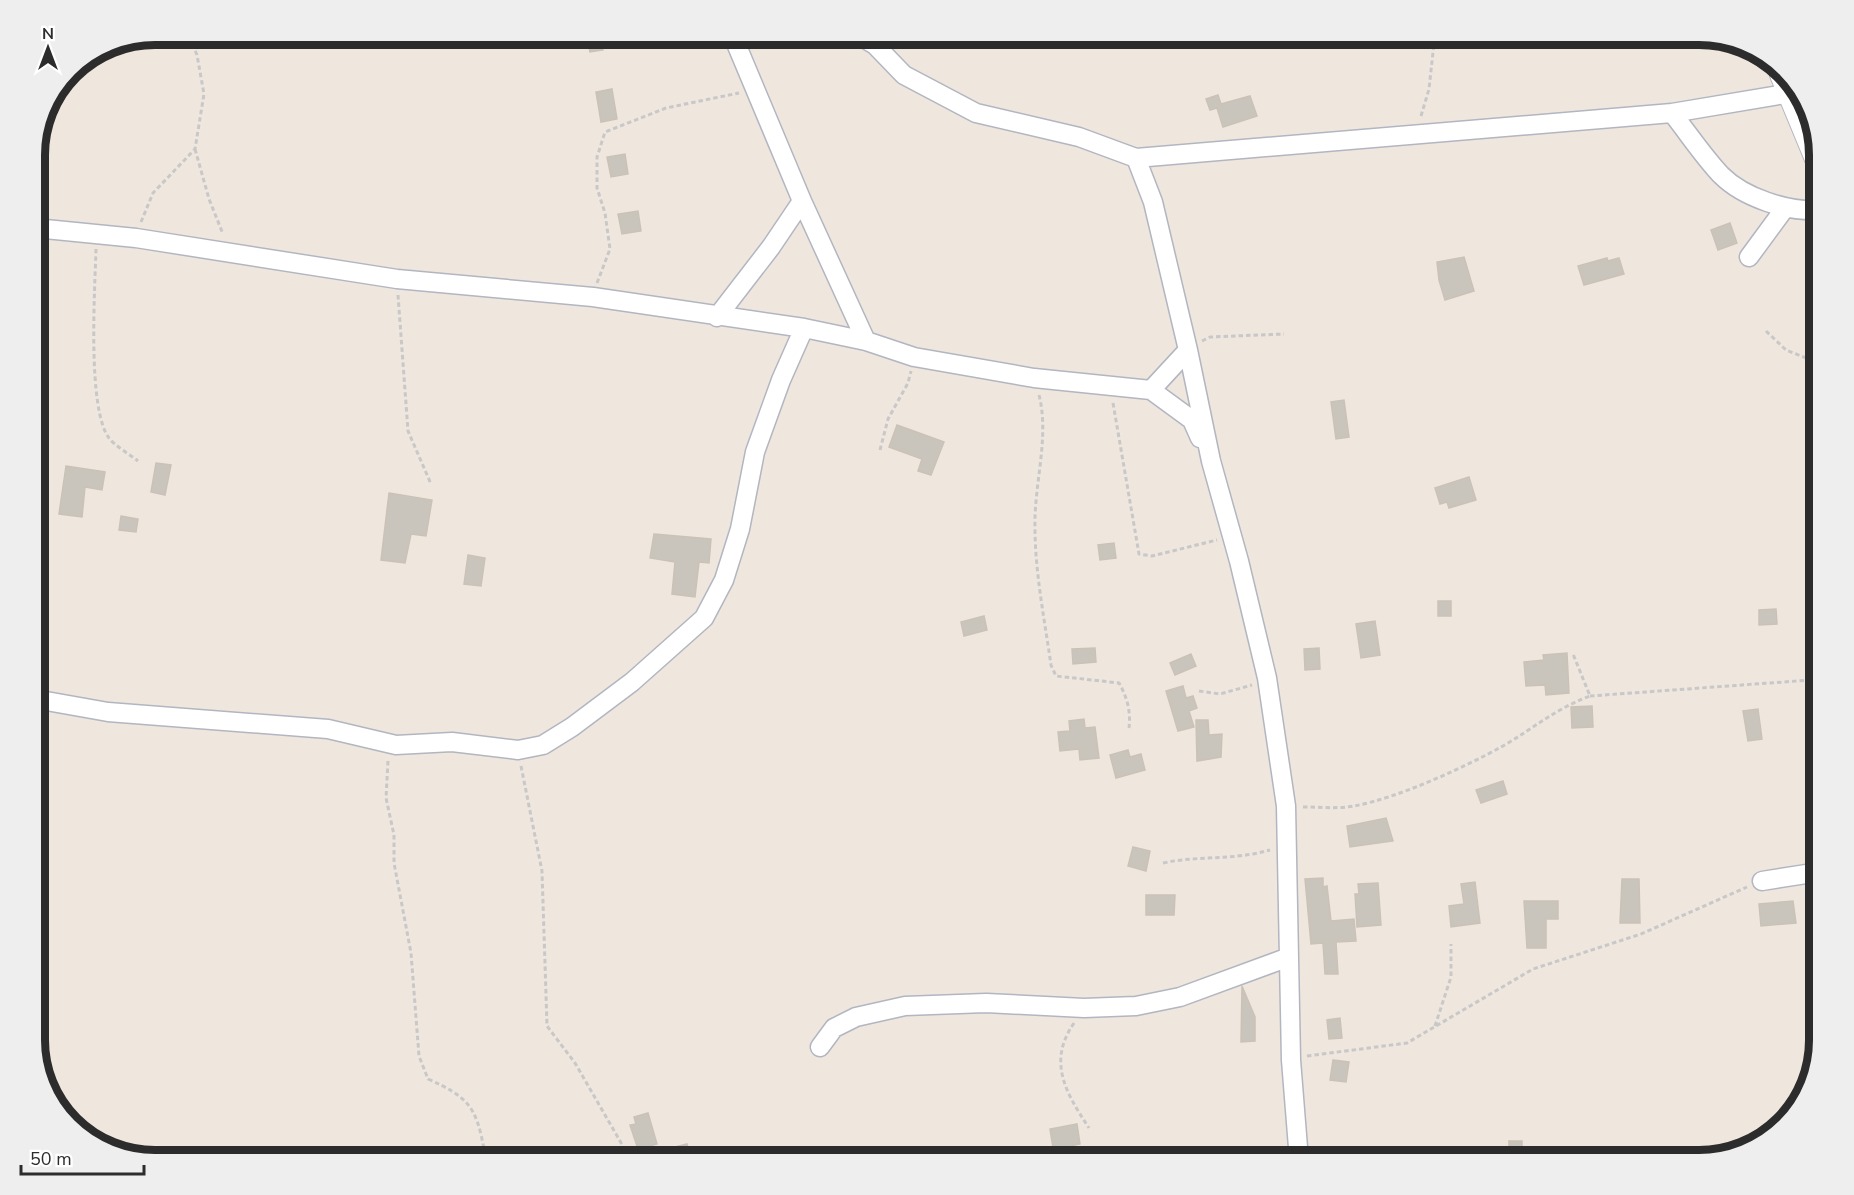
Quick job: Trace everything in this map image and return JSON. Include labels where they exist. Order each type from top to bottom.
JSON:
[{"type":"street","points":[[737,45],[801,201],[866,341]]},
{"type":"street","points":[[875,45],[904,75],[976,113],[1079,137],[1136,158],[1672,113],[1783,84]]},
{"type":"street","points":[[1796,104],[1803,120]]},
{"type":"street","points":[[1672,113],[1723,177],[1785,208],[1809,209]]},
{"type":"street","points":[[1136,158],[1153,202],[1188,350],[1211,461],[1267,678],[1286,806],[1291,1060],[1298,1150]]},
{"type":"street","points":[[717,317],[771,248],[801,201]]},
{"type":"street","points":[[1749,257],[1785,208]]},
{"type":"street","points":[[45,229],[96,236],[136,238],[397,279],[592,297],[804,328],[866,341],[914,357],[1034,378],[1151,390],[1192,420],[1211,461]]},
{"type":"street","points":[[45,701],[108,712],[328,729],[396,745],[452,742],[518,750],[543,745],[572,727],[640,676],[704,618],[724,580],[740,529],[755,452],[781,380],[804,328]]},
{"type":"street","points":[[1151,390],[1188,350]]},
{"type":"street","points":[[1762,881],[1809,874]]},
{"type":"street","points":[[820,1047],[834,1028],[856,1017],[905,1006],[986,1003],[1084,1008],[1136,1006],[1180,997],[1289,957]]},
{"type":"path","points":[[193,45],[197,55],[204,94],[195,149],[209,199],[222,229],[227,254]]},
{"type":"path","points":[[613,48],[619,45]]},
{"type":"path","points":[[1404,136],[1418,121],[1427,104],[1433,45]]},
{"type":"path","points":[[592,297],[610,249],[605,213],[597,188],[597,157],[606,132],[666,108],[716,100],[755,88]]},
{"type":"path","points":[[136,238],[153,193],[195,149]]},
{"type":"path","points":[[96,236],[94,372],[102,421],[108,437],[138,461]]},
{"type":"path","points":[[397,279],[408,431],[431,484]]},
{"type":"path","points":[[1766,331],[1786,350],[1809,361]]},
{"type":"path","points":[[1188,350],[1209,337],[1284,334]]},
{"type":"path","points":[[880,450],[888,418],[908,383],[914,357]]},
{"type":"path","points":[[1034,378],[1044,414],[1035,518],[1037,570],[1051,665],[1056,676],[1119,682],[1125,693],[1130,715],[1129,728]]},
{"type":"path","points":[[1111,387],[1139,554],[1152,556],[1230,537]]},
{"type":"path","points":[[1573,654],[1590,696]]},
{"type":"path","points":[[1198,691],[1220,694],[1243,689],[1267,678]]},
{"type":"path","points":[[1286,806],[1334,808],[1372,801],[1462,767],[1504,745],[1564,705],[1590,696],[1809,680]]},
{"type":"path","points":[[396,745],[388,755],[386,798],[392,814],[393,863],[411,953],[419,1056],[428,1079],[454,1091],[471,1106],[478,1121],[484,1149],[487,1150]]},
{"type":"path","points":[[518,750],[542,871],[547,1026],[575,1063],[625,1150]]},
{"type":"path","points":[[1163,863],[1189,857],[1214,860],[1245,857],[1286,846]]},
{"type":"path","points":[[1291,1060],[1328,1052],[1400,1045],[1420,1038],[1486,995],[1533,969],[1641,934],[1762,881]]},
{"type":"path","points":[[1434,1028],[1449,986],[1451,944]]},
{"type":"path","points":[[1084,1008],[1064,1038],[1060,1059],[1062,1074],[1071,1101],[1089,1128]]},
{"type":"building","points":[[588,45],[602,45],[603,50],[590,52]]},
{"type":"building","points":[[612,89],[617,119],[601,122],[596,92]]},
{"type":"building","points":[[1218,95],[1221,104],[1250,96],[1257,116],[1223,127],[1217,108],[1210,110],[1206,99]]},
{"type":"building","points":[[625,154],[628,174],[611,177],[607,157]]},
{"type":"building","points":[[638,211],[641,231],[622,234],[618,214]]},
{"type":"building","points":[[1730,223],[1737,243],[1718,250],[1711,230]]},
{"type":"building","points":[[1464,257],[1474,291],[1445,300],[1437,262]]},
{"type":"building","points":[[1607,258],[1608,261],[1619,258],[1624,274],[1584,285],[1578,266]]},
{"type":"building","points":[[1344,400],[1349,437],[1336,439],[1331,402]]},
{"type":"building","points":[[897,425],[944,442],[931,475],[918,471],[922,459],[889,447]]},
{"type":"building","points":[[156,463],[171,465],[165,495],[151,492]]},
{"type":"building","points":[[66,466],[105,472],[102,490],[85,487],[82,517],[59,514]]},
{"type":"building","points":[[1469,477],[1476,500],[1449,508],[1447,502],[1440,504],[1435,488]]},
{"type":"building","points":[[389,493],[432,500],[426,536],[411,534],[405,563],[381,560]]},
{"type":"building","points":[[121,516],[138,519],[136,532],[119,530]]},
{"type":"building","points":[[654,534],[711,539],[709,563],[699,562],[695,597],[672,594],[675,562],[650,558]]},
{"type":"building","points":[[1114,543],[1116,558],[1100,560],[1098,545]]},
{"type":"building","points":[[468,555],[485,558],[481,586],[464,584]]},
{"type":"building","points":[[1438,601],[1451,601],[1451,616],[1438,616]]},
{"type":"building","points":[[1776,609],[1777,624],[1759,625],[1759,610]]},
{"type":"building","points":[[984,616],[987,630],[964,636],[961,622]]},
{"type":"building","points":[[1375,621],[1380,655],[1361,658],[1356,624]]},
{"type":"building","points":[[1095,648],[1096,662],[1073,664],[1072,649]]},
{"type":"building","points":[[1319,648],[1320,669],[1305,670],[1304,649]]},
{"type":"building","points":[[1567,653],[1569,693],[1546,695],[1545,685],[1526,686],[1524,662],[1544,660],[1543,655]]},
{"type":"building","points":[[1191,654],[1196,666],[1175,675],[1170,663]]},
{"type":"building","points":[[1183,686],[1186,698],[1193,696],[1197,708],[1189,711],[1194,727],[1178,731],[1166,691]]},
{"type":"building","points":[[1592,706],[1593,727],[1572,728],[1571,707]]},
{"type":"building","points":[[1758,709],[1762,739],[1748,741],[1743,711]]},
{"type":"building","points":[[1084,719],[1085,728],[1095,727],[1099,758],[1080,760],[1079,749],[1060,751],[1058,732],[1070,731],[1069,721]]},
{"type":"building","points":[[1196,720],[1208,720],[1209,735],[1222,734],[1221,757],[1197,761]]},
{"type":"building","points":[[1128,750],[1130,757],[1141,754],[1145,770],[1116,778],[1110,755]]},
{"type":"building","points":[[1503,781],[1507,794],[1481,803],[1476,790]]},
{"type":"building","points":[[1386,818],[1393,841],[1350,847],[1347,826]]},
{"type":"building","points":[[1133,847],[1150,851],[1146,871],[1128,866]]},
{"type":"building","points":[[1323,878],[1323,887],[1327,886],[1331,921],[1354,919],[1356,941],[1336,942],[1338,974],[1325,974],[1323,943],[1311,944],[1305,879]]},
{"type":"building","points":[[1622,879],[1639,879],[1640,923],[1620,923]]},
{"type":"building","points":[[1475,882],[1480,923],[1451,927],[1449,906],[1464,904],[1461,884]]},
{"type":"building","points":[[1378,883],[1381,925],[1357,927],[1355,894],[1359,894],[1358,884]]},
{"type":"building","points":[[1146,895],[1175,895],[1174,915],[1146,915]]},
{"type":"building","points":[[1524,901],[1558,901],[1558,919],[1546,919],[1546,948],[1527,948]]},
{"type":"building","points":[[1793,901],[1796,923],[1761,926],[1759,904]]},
{"type":"building","points":[[1242,986],[1255,1017],[1255,1041],[1241,1042]]},
{"type":"building","points":[[1340,1018],[1342,1038],[1329,1039],[1327,1020]]},
{"type":"building","points":[[1333,1060],[1349,1062],[1346,1082],[1330,1080]]},
{"type":"building","points":[[648,1113],[657,1144],[638,1149],[630,1125],[636,1124],[634,1117]]},
{"type":"building","points":[[1077,1124],[1080,1144],[1070,1146],[1071,1150],[1053,1150],[1050,1129]]},
{"type":"building","points":[[1509,1141],[1522,1141],[1522,1150],[1509,1150]]},
{"type":"building","points":[[687,1144],[689,1150],[667,1150]]}]
